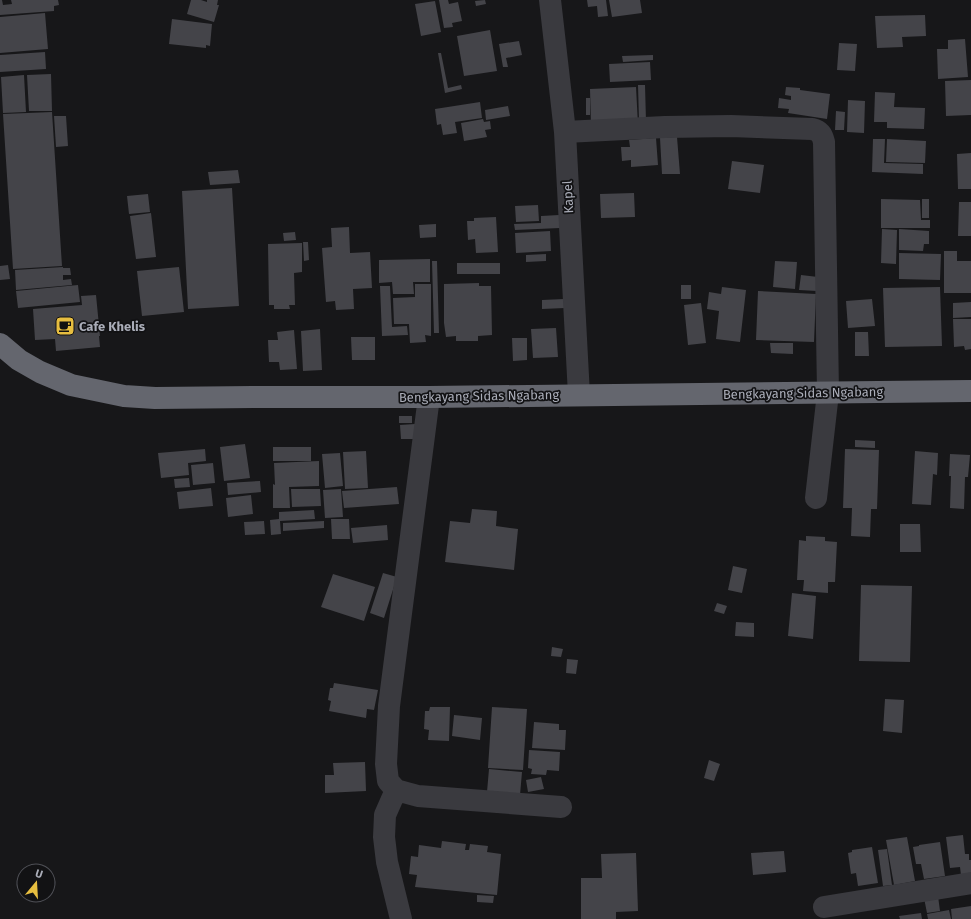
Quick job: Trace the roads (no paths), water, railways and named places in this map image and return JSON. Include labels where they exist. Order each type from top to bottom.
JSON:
[{"type":"highway","name":"Bengkayang Sidas Ngabang","points":[[0,344],[19,360],[46,375],[71,385],[124,396],[155,398],[430,397],[971,391]]},
{"type":"street","name":"Kapel","points":[[550,0],[565,132],[579,395]]},
{"type":"street","points":[[565,132],[665,127],[724,126],[812,129],[818,131],[822,135],[824,142],[828,393],[816,498]]},
{"type":"street","points":[[430,397],[389,706],[386,764],[388,781],[396,790],[418,796],[561,807]]},
{"type":"street","points":[[396,790],[385,815],[384,837],[387,862],[401,919]]},
{"type":"street","points":[[824,907],[971,883]]},
{"type":"place","name":"Cafe Khelis","points":[[65,326]]}]
